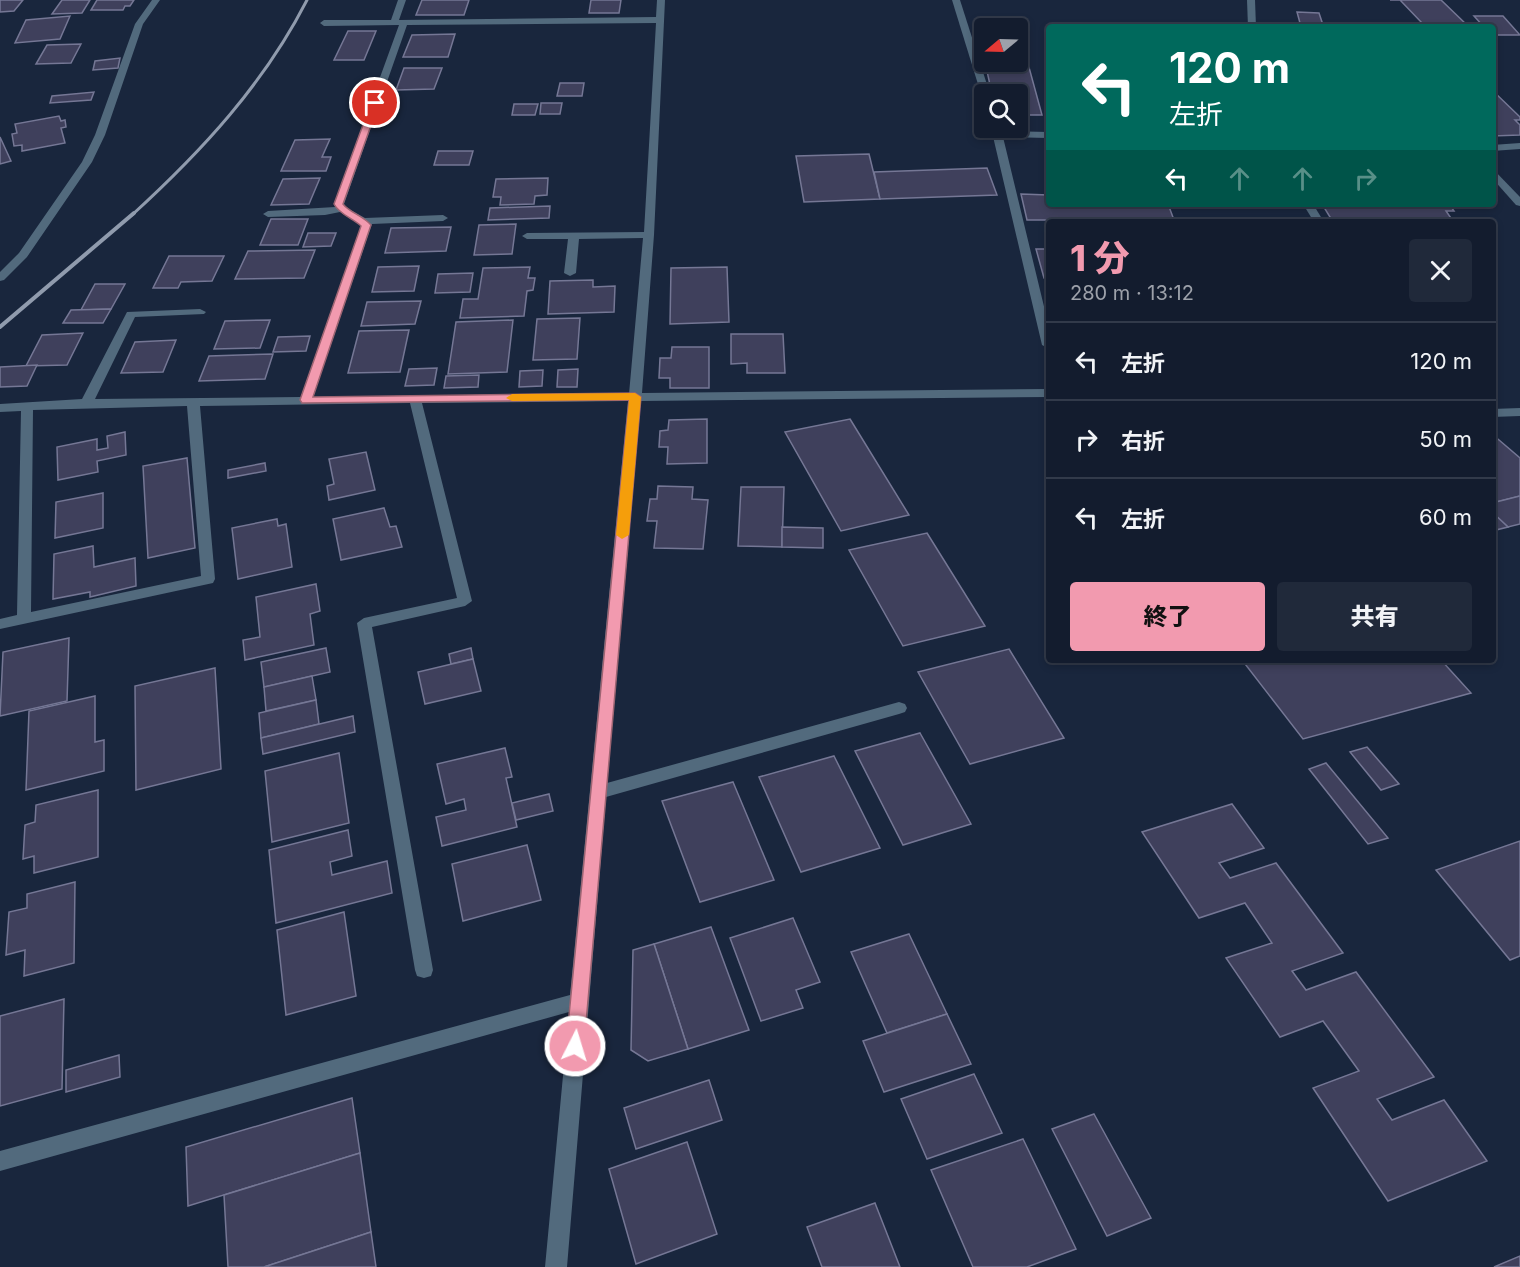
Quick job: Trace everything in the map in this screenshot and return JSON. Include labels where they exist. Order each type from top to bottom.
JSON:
[{"type":"street","points":[[0,278],[22,255],[87,162],[100,135],[139,24],[156,0]]},
{"type":"street","points":[[341,209],[339,204],[399,22],[402,0]]},
{"type":"street","points":[[556,1267],[635,397],[648,235],[661,0]]},
{"type":"street","points":[[956,0],[983,84]]},
{"type":"street","points":[[1251,0],[1252,24]]},
{"type":"street","points":[[324,23],[660,20]]},
{"type":"street","points":[[1028,133],[1046,135]]},
{"type":"street","points":[[999,138],[1046,337]]},
{"type":"street","points":[[1496,148],[1520,146]]},
{"type":"street","points":[[1496,176],[1520,203]]},
{"type":"street","points":[[268,214],[341,209],[366,225],[306,400]]},
{"type":"street","points":[[362,221],[443,218]]},
{"type":"street","points":[[527,236],[648,235]]},
{"type":"street","points":[[570,273],[574,236]]},
{"type":"street","points":[[0,260],[22,255]]},
{"type":"street","points":[[87,403],[131,314],[200,312]]},
{"type":"street","points":[[0,408],[87,403],[1046,393]]},
{"type":"street","points":[[415,399],[465,601],[364,623],[424,970]]},
{"type":"street","points":[[0,624],[208,579],[193,402]]},
{"type":"street","points":[[24,619],[27,408]]},
{"type":"street","points":[[1496,413],[1520,412]]},
{"type":"street","points":[[598,792],[899,708]]},
{"type":"street","points":[[0,1161],[579,1001]]},
{"type":"building","points":[[0,0],[23,0],[14,11],[0,12]]},
{"type":"building","points":[[62,0],[90,0],[82,13],[52,14]]},
{"type":"building","points":[[97,0],[134,0],[123,10],[91,10]]},
{"type":"building","points":[[422,0],[469,0],[464,15],[416,15]]},
{"type":"building","points":[[591,0],[621,0],[619,13],[589,13]]},
{"type":"building","points":[[1400,0],[1441,0],[1466,24],[1404,23],[1422,23]]},
{"type":"building","points":[[1297,12],[1319,13],[1323,24],[1312,24],[1300,23]]},
{"type":"building","points":[[70,16],[60,39],[15,43],[26,20]]},
{"type":"building","points":[[1474,16],[1503,16],[1520,35],[1496,35],[1496,24],[1481,24]]},
{"type":"building","points":[[348,31],[376,31],[364,60],[334,60]]},
{"type":"building","points":[[455,34],[448,57],[403,57],[412,35]]},
{"type":"building","points":[[81,44],[71,63],[36,64],[47,45]]},
{"type":"building","points":[[120,58],[118,68],[93,70],[95,61]]},
{"type":"building","points":[[1028,64],[1042,115],[1028,115],[1028,84],[990,84],[987,72],[1028,72]]},
{"type":"building","points":[[404,68],[442,68],[434,89],[396,90]]},
{"type":"building","points":[[560,83],[584,83],[582,96],[557,96]]},
{"type":"building","points":[[94,92],[91,100],[50,103],[52,96]]},
{"type":"building","points":[[1496,94],[1520,117],[1520,120],[1515,120],[1520,125],[1520,135],[1496,136]]},
{"type":"building","points":[[541,103],[562,103],[560,114],[540,114]]},
{"type":"building","points":[[514,104],[538,104],[535,115],[512,115]]},
{"type":"building","points":[[59,116],[61,121],[65,120],[66,127],[61,128],[65,143],[22,151],[22,145],[14,146],[12,134],[17,133],[15,124]]},
{"type":"building","points":[[0,137],[11,161],[0,164]]},
{"type":"building","points":[[330,139],[322,157],[331,157],[326,171],[281,171],[295,140]]},
{"type":"building","points":[[438,151],[473,151],[469,165],[434,165]]},
{"type":"building","points":[[869,154],[880,199],[804,202],[796,156]]},
{"type":"building","points":[[987,168],[997,195],[880,199],[874,172]]},
{"type":"building","points":[[320,178],[309,204],[271,205],[283,179]]},
{"type":"building","points":[[548,178],[547,195],[535,196],[534,204],[500,205],[501,197],[493,197],[496,179]]},
{"type":"building","points":[[1021,194],[1046,195],[1046,207],[1169,207],[1174,219],[1046,219],[1027,220]]},
{"type":"building","points":[[550,206],[549,218],[488,220],[490,208]]},
{"type":"building","points":[[1324,207],[1451,207],[1454,211],[1446,211],[1452,219],[1331,219]]},
{"type":"building","points":[[271,219],[308,219],[298,245],[260,245]]},
{"type":"building","points":[[516,224],[512,254],[474,255],[479,225]]},
{"type":"building","points":[[451,227],[446,251],[385,253],[391,228]]},
{"type":"building","points":[[308,233],[336,233],[331,246],[303,247]]},
{"type":"building","points":[[1036,249],[1046,249],[1046,278],[1044,278]]},
{"type":"building","points":[[315,250],[304,278],[235,279],[248,251]]},
{"type":"building","points":[[169,256],[224,256],[212,281],[181,282],[178,288],[153,288]]},
{"type":"building","points":[[419,266],[414,291],[372,292],[378,267]]},
{"type":"building","points":[[530,267],[528,278],[535,278],[533,290],[527,291],[524,316],[460,318],[463,299],[478,299],[483,268]]},
{"type":"building","points":[[727,267],[729,322],[670,324],[671,268]]},
{"type":"building","points":[[473,273],[470,292],[435,293],[438,274]]},
{"type":"building","points":[[593,280],[593,287],[615,286],[614,312],[548,314],[550,281]]},
{"type":"building","points":[[95,284],[125,284],[111,309],[81,310]]},
{"type":"building","points":[[421,301],[415,324],[361,326],[367,302]]},
{"type":"building","points":[[111,309],[103,323],[63,323],[71,310]]},
{"type":"building","points":[[580,318],[577,359],[533,360],[537,319]]},
{"type":"building","points":[[270,320],[260,348],[214,349],[225,321]]},
{"type":"building","points":[[513,320],[507,372],[448,374],[456,322]]},
{"type":"building","points":[[409,330],[400,372],[348,373],[359,331]]},
{"type":"building","points":[[83,333],[67,365],[26,366],[42,335]]},
{"type":"building","points":[[731,334],[783,334],[785,373],[747,373],[747,363],[731,364]]},
{"type":"building","points":[[310,336],[306,351],[273,352],[278,337]]},
{"type":"building","points":[[176,340],[163,372],[121,373],[135,342]]},
{"type":"building","points":[[672,347],[709,347],[709,388],[670,388],[670,378],[659,378],[660,358],[671,358]]},
{"type":"building","points":[[273,354],[265,379],[199,381],[209,356]]},
{"type":"building","points":[[37,365],[27,386],[0,387],[0,367]]},
{"type":"building","points":[[437,368],[434,385],[405,386],[409,369]]},
{"type":"building","points":[[578,369],[577,387],[557,387],[558,370]]},
{"type":"building","points":[[543,370],[542,386],[519,387],[520,371]]},
{"type":"building","points":[[479,375],[478,387],[444,388],[446,376]]},
{"type":"building","points":[[707,419],[707,463],[667,464],[668,447],[659,447],[660,431],[668,430],[669,420]]},
{"type":"building","points":[[850,419],[909,515],[841,531],[785,432]]},
{"type":"building","points":[[125,432],[126,455],[97,461],[98,472],[58,480],[57,447],[97,439],[97,450],[108,448],[107,436]]},
{"type":"building","points":[[1496,437],[1520,458],[1520,496],[1496,502]]},
{"type":"building","points":[[366,452],[375,490],[329,500],[327,486],[334,484],[329,459]]},
{"type":"building","points":[[187,458],[195,548],[148,558],[143,466]]},
{"type":"building","points":[[265,463],[266,471],[228,478],[228,470]]},
{"type":"building","points":[[658,486],[693,487],[692,499],[708,500],[703,549],[654,548],[657,521],[647,521],[650,499],[657,499]]},
{"type":"building","points":[[741,487],[784,487],[782,547],[738,546]]},
{"type":"building","points":[[103,493],[103,528],[55,538],[56,502]]},
{"type":"building","points":[[1520,496],[1520,524],[1508,527],[1496,516],[1496,502]]},
{"type":"building","points":[[384,508],[390,527],[396,526],[402,547],[341,560],[333,519]]},
{"type":"building","points":[[1496,516],[1508,527],[1496,530]]},
{"type":"building","points":[[277,519],[278,526],[286,524],[292,567],[238,579],[232,528]]},
{"type":"building","points":[[782,527],[823,528],[823,548],[782,547]]},
{"type":"building","points":[[927,533],[985,626],[903,646],[849,550]]},
{"type":"building","points":[[93,546],[94,567],[135,558],[136,586],[90,597],[90,592],[53,599],[54,554]]},
{"type":"building","points":[[316,584],[320,611],[310,614],[314,645],[245,660],[243,640],[260,637],[256,597]]},
{"type":"building","points":[[69,638],[67,701],[0,716],[3,652]]},
{"type":"building","points":[[326,648],[330,672],[264,687],[261,662]]},
{"type":"building","points":[[471,648],[473,659],[451,664],[449,654]]},
{"type":"building","points":[[1009,649],[1064,738],[970,764],[918,672]]},
{"type":"building","points":[[473,659],[481,691],[425,704],[418,672]]},
{"type":"building","points":[[1244,663],[1444,663],[1471,693],[1303,739]]},
{"type":"building","points":[[215,668],[221,769],[136,790],[135,686]]},
{"type":"building","points":[[312,676],[316,700],[266,711],[264,687]]},
{"type":"building","points":[[95,696],[95,742],[104,740],[104,771],[26,790],[29,711]]},
{"type":"building","points":[[316,700],[319,724],[261,738],[259,713]]},
{"type":"building","points":[[353,716],[355,732],[263,754],[261,738]]},
{"type":"building","points":[[920,733],[971,824],[903,845],[855,751]]},
{"type":"building","points":[[1367,747],[1399,784],[1381,790],[1350,752]]},
{"type":"building","points":[[505,748],[512,777],[506,778],[517,827],[442,846],[436,817],[466,810],[464,799],[446,804],[437,764]]},
{"type":"building","points":[[339,753],[349,823],[272,842],[265,771]]},
{"type":"building","points":[[834,756],[880,848],[801,872],[759,777]]},
{"type":"building","points":[[1326,763],[1388,838],[1368,844],[1309,769]]},
{"type":"building","points":[[733,782],[774,880],[700,902],[662,801]]},
{"type":"building","points":[[98,790],[98,857],[34,873],[34,856],[23,859],[25,825],[35,822],[36,805]]},
{"type":"building","points":[[549,794],[553,811],[516,820],[512,803]]},
{"type":"building","points":[[1232,804],[1264,848],[1219,863],[1230,878],[1276,863],[1343,953],[1292,971],[1306,990],[1356,972],[1434,1077],[1377,1099],[1392,1120],[1444,1100],[1487,1161],[1388,1201],[1313,1088],[1359,1071],[1323,1021],[1280,1037],[1226,958],[1272,943],[1245,903],[1199,918],[1142,832]]},
{"type":"building","points":[[348,830],[352,856],[330,862],[332,875],[387,861],[392,893],[276,923],[269,850]]},
{"type":"building","points":[[1520,841],[1520,956],[1510,960],[1436,870]]},
{"type":"building","points":[[527,845],[541,900],[463,921],[452,864]]},
{"type":"building","points":[[75,882],[74,963],[24,976],[25,950],[6,955],[9,912],[27,908],[27,894]]},
{"type":"building","points":[[344,912],[356,996],[286,1015],[277,930]]},
{"type":"building","points":[[793,918],[820,982],[796,990],[803,1008],[761,1021],[730,938]]},
{"type":"building","points":[[711,927],[749,1030],[688,1049],[654,944]]},
{"type":"building","points":[[909,934],[947,1014],[887,1033],[851,952]]},
{"type":"building","points":[[654,944],[688,1049],[648,1061],[631,1050],[633,950]]},
{"type":"building","points":[[64,999],[62,1089],[0,1106],[0,1016]]},
{"type":"building","points":[[947,1014],[971,1064],[884,1092],[863,1041]]},
{"type":"building","points":[[119,1055],[120,1077],[66,1092],[66,1070]]},
{"type":"building","points":[[974,1074],[1002,1133],[927,1159],[901,1099]]},
{"type":"building","points":[[709,1080],[722,1120],[636,1149],[624,1108]]},
{"type":"building","points":[[352,1098],[360,1153],[188,1206],[186,1147]]},
{"type":"building","points":[[1094,1114],[1151,1218],[1107,1236],[1052,1129]]},
{"type":"building","points":[[1023,1139],[1076,1249],[1027,1267],[973,1267],[931,1170]]},
{"type":"building","points":[[687,1142],[717,1234],[636,1264],[609,1169]]},
{"type":"building","points":[[360,1153],[371,1232],[264,1267],[228,1267],[224,1195]]},
{"type":"building","points":[[875,1203],[900,1267],[822,1267],[807,1227]]},
{"type":"building","points":[[371,1232],[376,1267],[264,1267]]},
{"type":"building","points":[[1520,1256],[1520,1267],[1494,1267]]},
{"type":"railway","points":[[132,215],[183,166],[230,115],[271,60],[307,0]]},
{"type":"railway","points":[[0,327],[134,213]]},
{"type":"slow traffic","points":[[512,398],[635,397],[622,535]]},
{"type":"route","points":[[375,103],[339,204],[341,209],[355,215],[366,225],[306,400],[635,397],[575,1046]]}]
